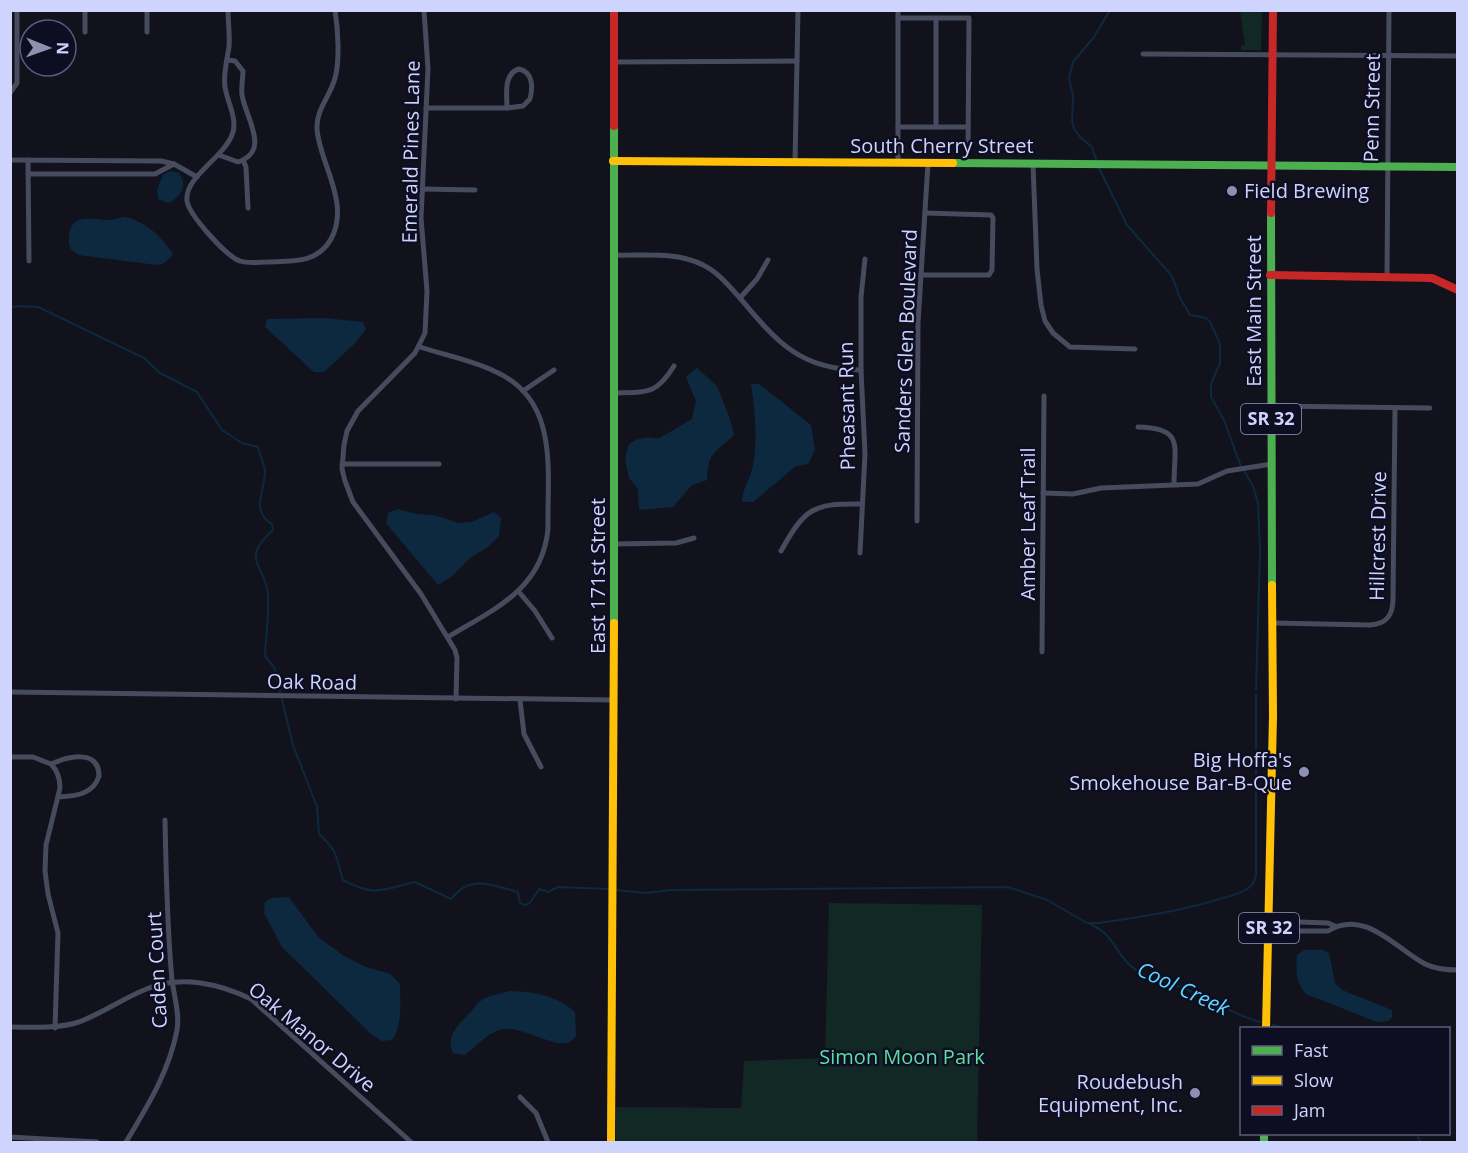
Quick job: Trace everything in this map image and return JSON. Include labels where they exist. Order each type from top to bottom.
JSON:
[{"type":"street","points":[[10,93],[16,82],[17,10]]},
{"type":"street","points":[[85,10],[85,32]]},
{"type":"street","points":[[147,10],[147,32]]},
{"type":"street","points":[[228,10],[229,45],[224,85],[232,113],[234,131],[224,149],[190,185],[187,205],[193,216],[227,253],[237,260],[251,263],[310,259],[323,249],[333,235],[336,198],[317,128],[320,108],[332,86],[337,69],[335,10]]},
{"type":"street","name":"Emerald Pines Lane","points":[[424,10],[428,60],[421,218],[427,284],[425,333],[420,347],[411,358],[358,411],[347,431],[342,464],[345,481],[353,502],[421,594],[455,650],[457,658],[456,699]]},
{"type":"street","name":"East 171st Street","points":[[611,1143],[615,393],[614,10]]},
{"type":"street","points":[[795,162],[798,10]]},
{"type":"street","points":[[898,10],[898,162]]},
{"type":"street","name":"East Main Street","points":[[1269,926],[1274,623],[1270,275],[1273,10]]},
{"type":"street","name":"Penn Street","points":[[1387,277],[1386,165],[1389,10]]},
{"type":"street","points":[[898,18],[969,18],[968,152]]},
{"type":"street","points":[[936,18],[936,127]]},
{"type":"street","points":[[1143,54],[1458,56]]},
{"type":"street","points":[[219,155],[232,161],[243,160],[252,154],[255,147],[242,94],[243,71],[235,61],[226,60]]},
{"type":"street","points":[[614,62],[797,61]]},
{"type":"street","points":[[426,108],[507,108],[523,106],[530,99],[531,80],[525,71],[516,70],[509,75],[507,108]]},
{"type":"street","points":[[898,127],[969,127]]},
{"type":"street","points":[[10,160],[161,161],[174,164],[197,177]]},
{"type":"street","points":[[28,160],[29,261]]},
{"type":"street","points":[[243,160],[246,167],[248,208]]},
{"type":"street","name":"South Cherry Street","points":[[613,161],[1458,167]]},
{"type":"street","name":"Sanders Glen Boulevard","points":[[917,521],[918,323],[928,162]]},
{"type":"street","points":[[1033,163],[1037,269],[1045,321],[1053,333],[1070,347],[1135,349]]},
{"type":"street","points":[[28,174],[155,174],[174,164]]},
{"type":"street","points":[[422,189],[475,190]]},
{"type":"street","points":[[921,275],[989,275],[992,270],[993,218],[991,215],[925,213]]},
{"type":"street","points":[[613,255],[671,256],[694,261],[720,276],[772,336],[797,354],[826,366],[861,370]]},
{"type":"street","points":[[740,298],[757,279],[768,260]]},
{"type":"street","name":"Pheasant Run","points":[[860,553],[865,454],[861,370],[861,297],[865,260]]},
{"type":"street","points":[[1270,275],[1436,279],[1458,290]]},
{"type":"street","points":[[420,347],[494,370],[523,390],[539,414],[546,435],[548,529],[539,566],[519,592],[448,637]]},
{"type":"street","points":[[615,393],[651,390],[664,382],[674,366]]},
{"type":"street","points":[[523,390],[554,370]]},
{"type":"street","name":"Amber Leaf Trail","points":[[1041,652],[1044,396]]},
{"type":"street","points":[[1271,406],[1430,408]]},
{"type":"street","name":"Hillcrest Drive","points":[[1274,623],[1370,626],[1384,622],[1390,616],[1393,606],[1395,408]]},
{"type":"street","points":[[1138,427],[1162,429],[1171,435],[1174,447],[1174,484]]},
{"type":"street","points":[[342,464],[439,464]]},
{"type":"street","points":[[1043,493],[1073,494],[1101,488],[1198,484],[1227,471],[1272,464]]},
{"type":"street","points":[[781,551],[796,525],[810,511],[827,504],[862,504]]},
{"type":"street","points":[[614,544],[676,543],[694,538]]},
{"type":"street","points":[[519,592],[535,611],[552,638]]},
{"type":"street","name":"Oak Road","points":[[10,692],[613,700]]},
{"type":"street","points":[[520,700],[524,734],[541,767]]},
{"type":"street","points":[[10,757],[33,758],[51,764],[60,779],[46,845],[45,872],[58,933],[55,1028]]},
{"type":"street","points":[[51,764],[71,757],[85,757],[95,763],[99,771],[97,782],[87,792],[58,796]]},
{"type":"street","name":"Caden Court","points":[[126,1143],[158,1089],[178,1028],[172,980],[165,820]]},
{"type":"street","points":[[1269,926],[1328,923],[1335,926],[1363,926],[1371,928],[1422,962],[1438,968],[1458,970]]},
{"type":"street","points":[[1269,926],[1328,931],[1335,926]]},
{"type":"street","name":"SR 32","points":[[1266,1027],[1269,926]]},
{"type":"street","name":"Oak Manor Drive","points":[[10,1027],[55,1028],[79,1022],[149,988],[172,980],[231,989],[251,999],[411,1143]]},
{"type":"street","points":[[520,1097],[536,1113],[548,1143]]},
{"type":"street","points":[[10,1137],[97,1143]]},
{"type":"green space","points":[[1240,11],[1262,11],[1261,50],[1241,50],[1241,46],[1245,45]]},
{"type":"green space","name":"Simon Moon Park","points":[[829,903],[982,905],[977,1142],[616,1142],[616,1107],[741,1108],[744,1061],[825,1058]]},
{"type":"water","points":[[170,171],[179,173],[183,186],[180,194],[169,203],[158,199],[157,190],[163,175]]},
{"type":"water","points":[[124,217],[139,222],[164,241],[173,254],[168,260],[157,265],[79,255],[71,248],[70,230],[76,222],[92,218],[107,220]]},
{"type":"water","points":[[323,318],[363,322],[366,329],[356,342],[324,372],[314,372],[265,327],[267,319]]},
{"type":"water","points":[[697,368],[717,386],[734,435],[711,458],[707,480],[692,485],[673,507],[639,510],[638,489],[629,478],[625,459],[629,444],[643,438],[658,439],[692,419],[696,401],[686,377]]},
{"type":"water","points":[[751,384],[759,384],[811,425],[815,450],[808,464],[796,466],[753,502],[742,502],[755,455],[755,414]]},
{"type":"water","points":[[398,509],[416,514],[434,515],[458,523],[472,522],[494,512],[501,518],[499,536],[488,547],[470,558],[451,577],[438,585],[386,523],[388,513]]},
{"type":"water","points":[[289,897],[318,937],[344,956],[366,967],[390,974],[400,984],[398,1027],[392,1040],[382,1041],[372,1035],[282,947],[264,913],[265,902],[271,898]]},
{"type":"water","points":[[1304,950],[1323,950],[1329,953],[1335,983],[1342,990],[1392,1010],[1392,1017],[1388,1021],[1377,1022],[1306,994],[1298,980],[1297,971],[1297,955]]},
{"type":"water","points":[[510,991],[528,992],[553,998],[568,1006],[575,1012],[576,1036],[570,1042],[563,1043],[504,1029],[488,1036],[465,1055],[453,1053],[451,1041],[454,1031],[478,1003],[490,996]]},
{"type":"waterway","points":[[1097,162],[1092,147],[1074,129],[1073,96],[1069,78],[1073,62],[1094,37],[1110,10]]},
{"type":"waterway","points":[[1099,168],[1127,225],[1172,276],[1179,296],[1190,315],[1206,318],[1210,322],[1220,345],[1220,363],[1211,384],[1211,397],[1224,420],[1240,464],[1253,486],[1258,503],[1260,551],[1256,690]]},
{"type":"waterway","points":[[10,308],[38,307],[144,358],[160,373],[197,392],[222,430],[242,443],[258,447],[265,471],[260,507],[265,519],[272,524],[273,530],[257,549],[256,556],[268,596],[265,656],[274,667],[293,745],[317,807],[319,834],[334,851],[343,880],[371,890],[415,882],[451,899],[466,886],[490,885],[518,892],[520,903],[525,905],[530,903],[539,889],[548,892],[558,887],[609,889]]},
{"type":"waterway","points":[[615,890],[646,893],[671,890],[1008,887],[1047,900],[1087,923],[1158,914],[1229,896],[1250,887],[1256,875],[1256,695]]},
{"type":"waterway","name":"Cool Creek","points":[[1090,924],[1105,933],[1126,961],[1138,971],[1260,1022]]},
{"type":"waterway","name":"Cool Creek","points":[[1273,1025],[1281,1027]]},
{"type":"waterway","name":"Cool Creek","points":[[1417,1135],[1420,1142]]},
{"type":"traffic: fast","points":[[614,126],[614,623]]},
{"type":"traffic: fast","points":[[953,163],[1458,167]]},
{"type":"traffic: fast","points":[[1271,213],[1272,585]]},
{"type":"traffic: fast","points":[[1264,1135],[1264,1142]]},
{"type":"traffic: slow","points":[[613,161],[953,163]]},
{"type":"traffic: slow","points":[[1266,1027],[1273,716],[1272,585]]},
{"type":"traffic: slow","points":[[611,1142],[614,623]]},
{"type":"traffic: jam","points":[[614,10],[614,126]]},
{"type":"traffic: jam","points":[[1271,213],[1273,10]]},
{"type":"traffic: jam","points":[[1270,275],[1432,278],[1458,290]]},
{"type":"place","name":"Field Brewing","points":[[1232,191]]},
{"type":"place","name":"Big Hoffa's Smokehouse Bar-B-Que","points":[[1304,772]]},
{"type":"place","name":"Roudebush Equipment, Inc.","points":[[1195,1093]]}]
